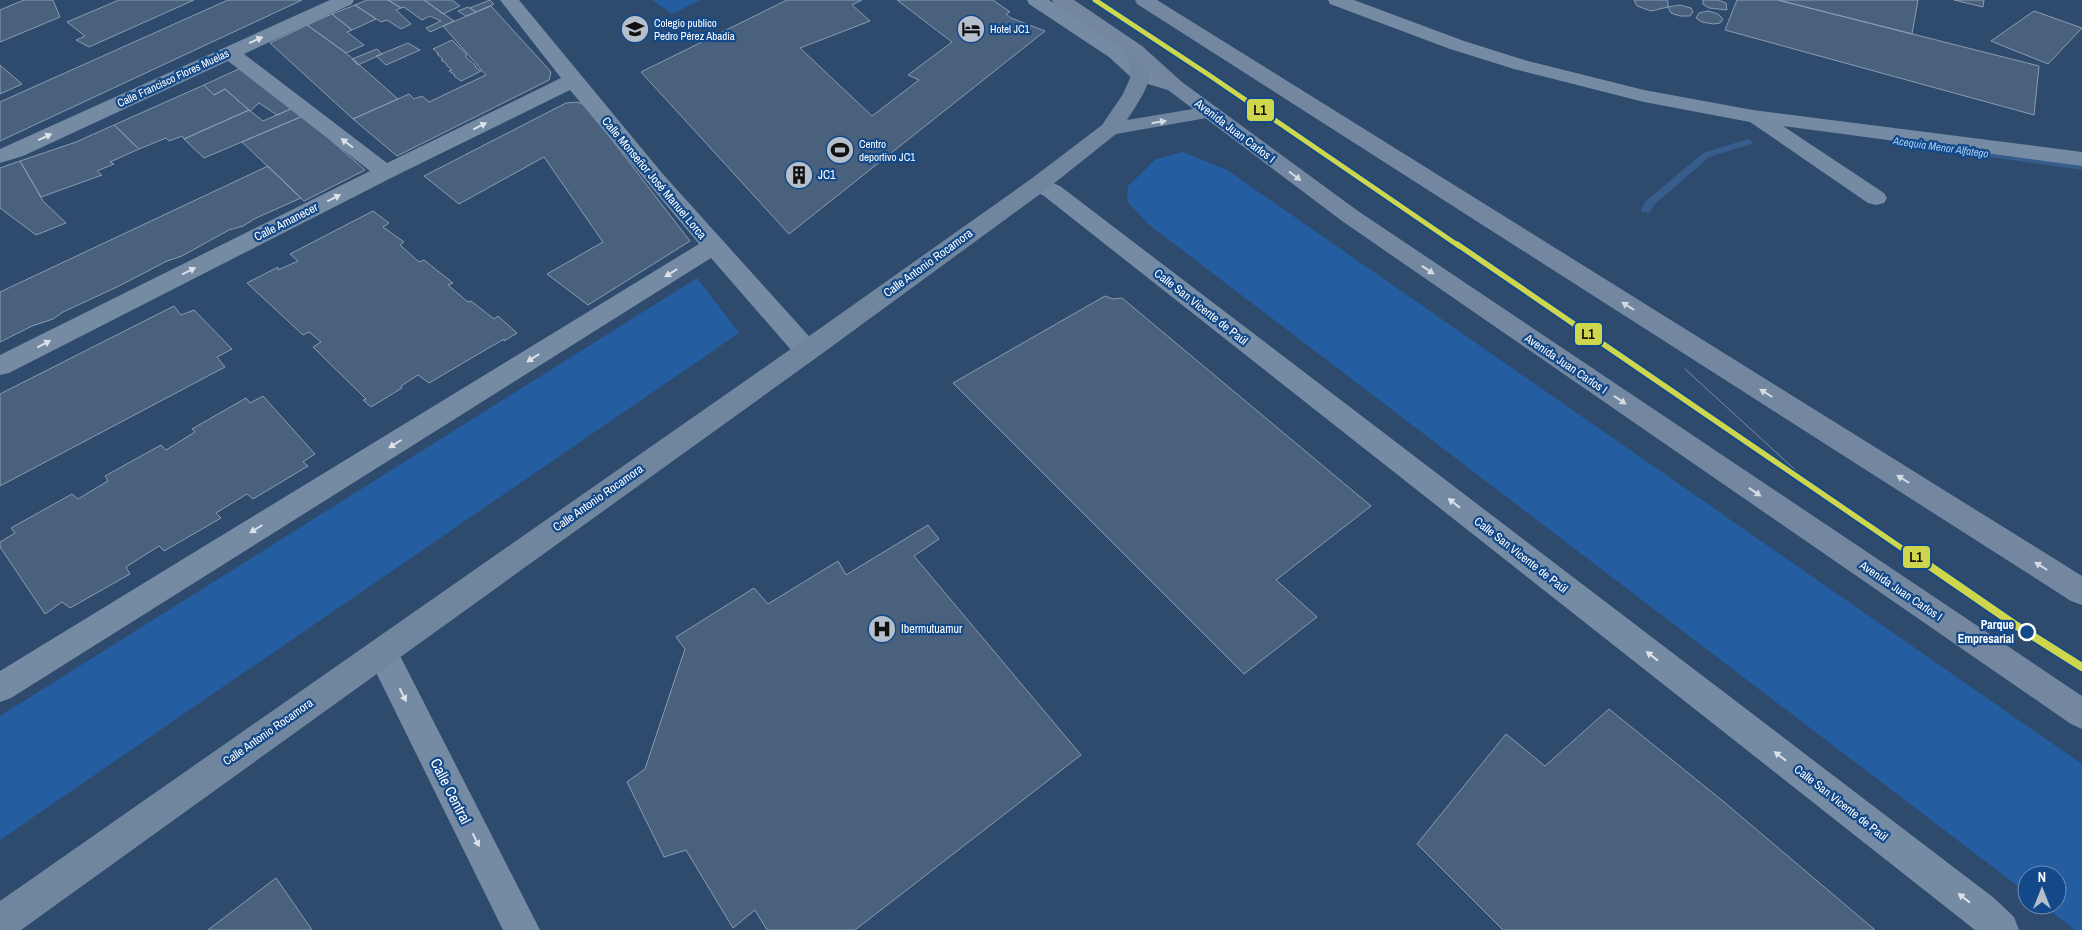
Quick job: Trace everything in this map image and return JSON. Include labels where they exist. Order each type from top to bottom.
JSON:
[{"type":"main road","name":"Avenida Juan Carlos I","points":[[1060,0],[1135,50],[1175,86],[1350,216],[2082,714]]},
{"type":"main road","points":[[1144,0],[2082,592]]},
{"type":"street","name":"Calle Francisco Flores Muelas","points":[[0,156],[15,151],[345,0]]},
{"type":"street","name":"Calle Monseñor José Manuel Lorca","points":[[509,0],[572,81],[712,247],[807,351]]},
{"type":"street","points":[[1036,0],[1116,53],[1141,76],[1175,86]]},
{"type":"street","points":[[1337,0],[1457,45],[1521,65],[1636,94],[1753,116],[2082,159]]},
{"type":"street","points":[[1110,129],[1133,94],[1141,76],[1135,50]]},
{"type":"street","points":[[229,52],[385,172]]},
{"type":"street","name":"Calle Amanecer","points":[[0,366],[385,172],[572,81]]},
{"type":"street","name":"Calle Antonio Rocamora","points":[[0,923],[807,351],[1038,184],[1110,129],[1211,112]]},
{"type":"street","points":[[1753,116],[1876,198]]},
{"type":"street","name":"Calle San Vicente de Paúl","points":[[1038,184],[1052,191],[1131,252],[1981,911],[2001,930]]},
{"type":"street","points":[[0,688],[712,247]]},
{"type":"street","name":"Calle Central","points":[[382,652],[522,930]]},
{"type":"shaded area","points":[[652,0],[700,0],[672,14]]},
{"type":"shaded area","points":[[1183,152],[1227,170],[2082,764],[2082,930],[2075,930],[2056,915],[2067,915],[2067,865],[2017,865],[2017,885],[1148,224],[1127,201],[1128,186],[1156,159]]},
{"type":"shaded area","points":[[697,278],[739,333],[0,840],[0,716]]},
{"type":"building","points":[[24,0],[53,0],[60,17],[0,42],[0,10]]},
{"type":"building","points":[[119,0],[194,0],[89,47],[76,40],[85,36],[67,22]]},
{"type":"building","points":[[228,0],[302,0],[0,141],[0,102]]},
{"type":"building","points":[[367,0],[388,0],[401,8],[396,10],[411,24],[401,29],[387,20],[381,22],[355,5]]},
{"type":"building","points":[[388,0],[424,0],[454,21],[430,32],[426,28],[441,21],[430,16],[422,20],[404,7],[401,8]]},
{"type":"building","points":[[424,0],[452,0],[460,6],[443,14]]},
{"type":"building","points":[[490,0],[494,4],[476,12],[470,8]]},
{"type":"building","name":"JC1","points":[[787,0],[862,0],[852,5],[870,21],[800,48],[872,116],[919,80],[908,75],[952,42],[897,0],[993,0],[1010,12],[1006,14],[1011,18],[1045,31],[789,234],[641,72]]},
{"type":"building","points":[[1634,0],[1666,0],[1668,1],[1668,7],[1651,11],[1637,6]]},
{"type":"building","points":[[1703,0],[1718,0],[1726,3],[1727,10],[1709,8],[1703,4]]},
{"type":"building","points":[[1737,0],[1778,0],[2039,66],[2034,115],[1725,30]]},
{"type":"building","points":[[1778,0],[1918,0],[1912,34]]},
{"type":"building","points":[[1954,0],[1984,0],[1983,7]]},
{"type":"building","points":[[355,5],[376,19],[352,30],[332,14]]},
{"type":"building","points":[[1680,5],[1691,8],[1693,12],[1690,16],[1680,16],[1671,13],[1668,7]]},
{"type":"building","points":[[491,6],[551,72],[549,80],[397,156],[353,119],[409,94],[414,99],[422,96],[429,102],[486,75],[443,26]]},
{"type":"building","points":[[468,7],[476,12],[466,16],[458,11]]},
{"type":"building","points":[[1708,11],[1718,14],[1723,19],[1720,23],[1713,24],[1702,22],[1696,18],[1699,13]]},
{"type":"building","points":[[2034,11],[2082,28],[2048,64],[1991,41]]},
{"type":"building","points":[[332,14],[352,30],[347,32],[364,45],[346,53],[307,25]]},
{"type":"building","points":[[307,25],[346,53],[398,99],[353,119],[270,43]]},
{"type":"building","points":[[452,40],[467,55],[465,56],[475,67],[481,71],[461,81],[449,71],[452,70],[433,49]]},
{"type":"building","points":[[408,43],[420,50],[386,65],[376,56]]},
{"type":"building","points":[[377,49],[382,54],[358,65],[352,59]]},
{"type":"building","points":[[0,65],[22,84],[0,94]]},
{"type":"building","points":[[243,67],[293,108],[277,115],[259,103],[250,111],[225,89],[214,95],[204,85]]},
{"type":"building","points":[[204,85],[214,95],[225,89],[249,110],[184,139],[182,136],[169,141],[166,138],[139,149],[114,125]]},
{"type":"building","points":[[577,102],[585,105],[690,241],[588,305],[547,274],[603,242],[544,157],[459,204],[424,176],[566,103]]},
{"type":"building","points":[[293,108],[303,116],[204,158],[184,139],[249,110],[263,121]]},
{"type":"building","points":[[303,116],[365,170],[304,201],[242,142]]},
{"type":"building","points":[[114,125],[139,149],[110,162],[114,164],[97,171],[102,175],[41,197],[20,161],[76,142]]},
{"type":"building","points":[[20,161],[43,201],[66,223],[36,235],[0,208],[0,168]]},
{"type":"building","points":[[268,166],[301,198],[256,218],[243,226],[229,230],[182,256],[167,261],[63,312],[53,319],[32,326],[0,342],[0,292]]},
{"type":"building","points":[[373,211],[389,223],[383,227],[404,242],[400,245],[419,262],[424,260],[453,283],[448,285],[468,302],[471,301],[494,319],[498,316],[517,333],[429,383],[418,375],[401,386],[402,388],[371,407],[363,400],[366,399],[313,347],[321,342],[309,332],[303,335],[247,283],[278,267],[278,270],[298,261],[290,254]]},
{"type":"building","points":[[1105,296],[1113,299],[1122,298],[1371,506],[1276,580],[1317,617],[1244,674],[953,383]]},
{"type":"building","points":[[174,306],[181,315],[194,310],[232,349],[217,357],[225,367],[0,486],[0,394]]},
{"type":"building","points":[[263,396],[315,454],[303,462],[308,466],[253,499],[247,494],[216,513],[221,518],[164,551],[159,546],[126,567],[130,574],[70,608],[62,602],[45,614],[0,547],[0,542],[15,533],[11,528],[72,494],[78,499],[108,481],[105,476],[161,445],[166,450],[195,432],[192,429],[246,398],[250,403]]},
{"type":"building","points":[[928,525],[939,539],[914,556],[1081,755],[855,930],[767,930],[755,910],[733,928],[686,850],[664,857],[627,782],[645,769],[685,649],[676,637],[754,588],[768,604],[838,561],[846,575]]},
{"type":"building","points":[[1609,709],[1724,802],[1875,930],[1503,930],[1417,844],[1506,734],[1545,766]]},
{"type":"building","points":[[276,878],[312,930],[208,930]]},
{"type":"waterway","name":"Acequia Menor Alfatego","points":[[1646,210],[1650,203],[1706,155],[1748,142]]},
{"type":"waterway","name":"Acequia Menor Alfatego","points":[[1908,143],[2082,167]]},
{"type":"tram line","points":[[1685,369],[1815,488]]},
{"type":"transit line","name":"L1","points":[[1095,0],[1209,75],[2017,626],[2082,667]]},
{"type":"place","name":"Colegio publico Pedro Pérez Abadía","points":[[635,29]]},
{"type":"place","name":"Hotel JC1","points":[[971,29]]},
{"type":"place","name":"Centro deportivo JC1","points":[[840,150]]},
{"type":"place","name":"JC1","points":[[799,175]]},
{"type":"place","name":"Ibermutuamur","points":[[882,629]]},
{"type":"place","name":"Parque Empresarial","points":[[2027,632]]}]
